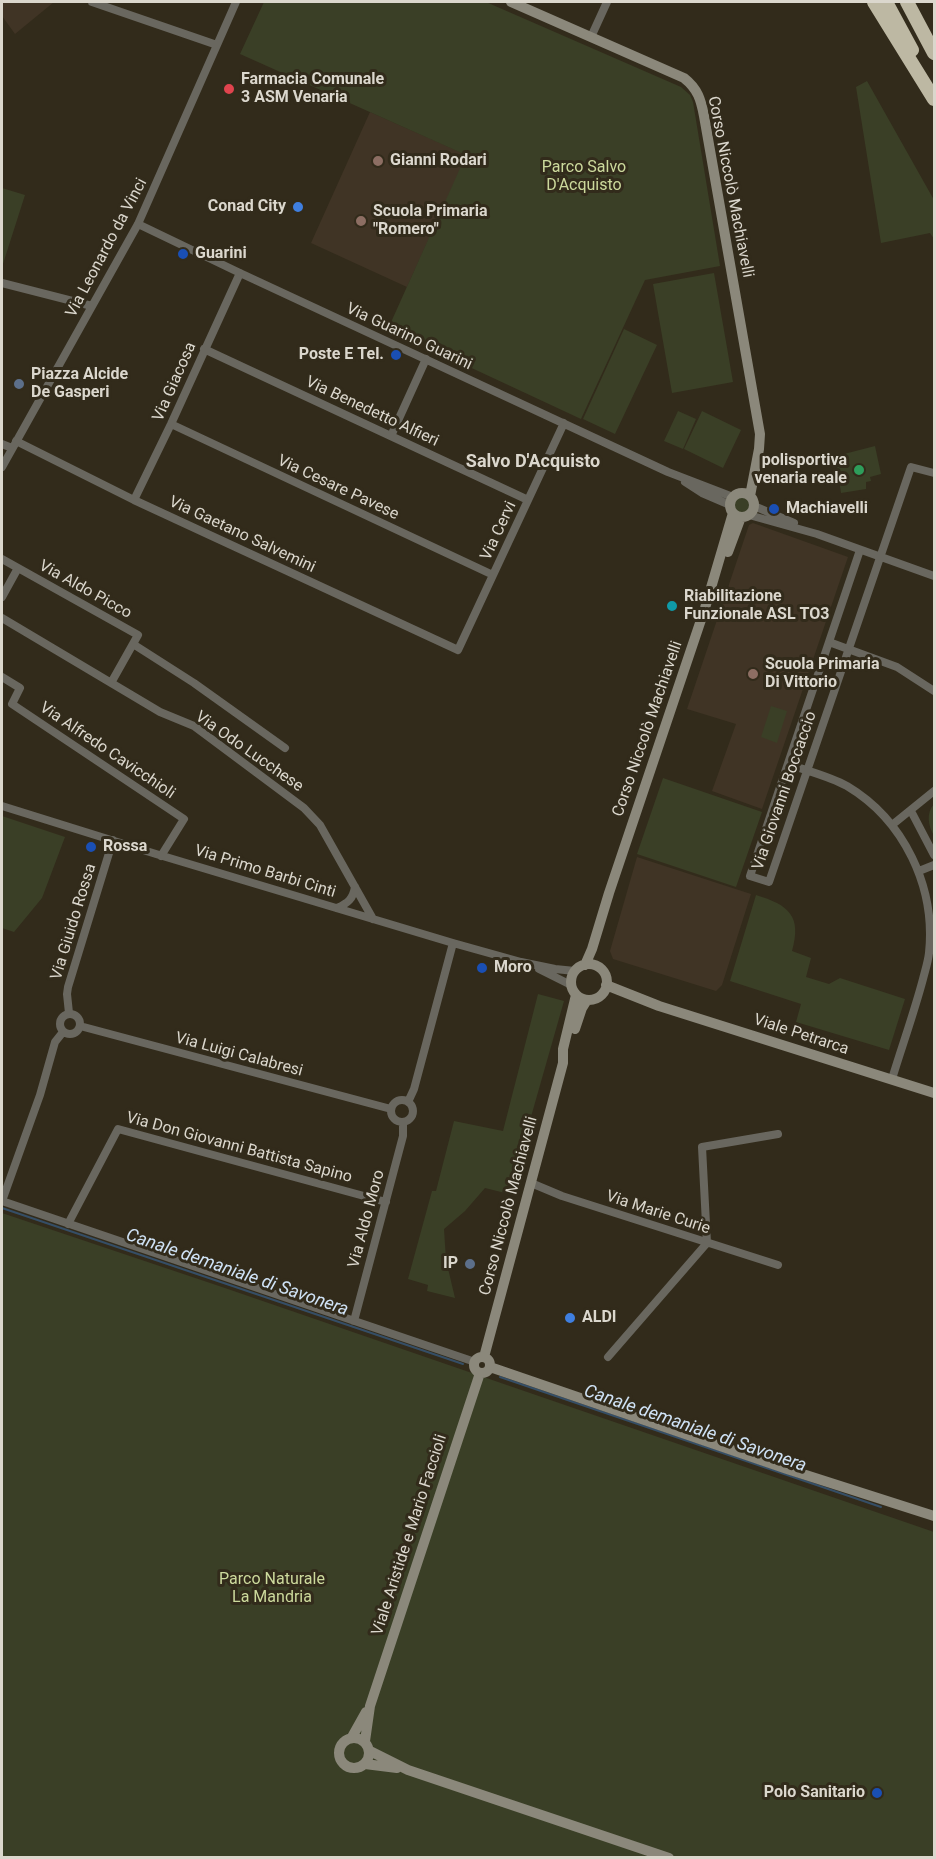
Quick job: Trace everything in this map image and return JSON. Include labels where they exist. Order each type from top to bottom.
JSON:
[{"type":"highway","points":[[874,2],[934,99]]},
{"type":"highway","points":[[886,2],[934,90]]},
{"type":"highway","points":[[909,2],[934,53]]},
{"type":"street","points":[[92,2],[218,45]]},
{"type":"street","name":"Via Leonardo da Vinci","points":[[2,467],[5,455],[14,445],[138,225],[236,2]]},
{"type":"street","name":"Corso Niccolò Machiavelli","points":[[511,2],[684,78],[695,88],[704,116],[760,434],[757,458],[592,949],[580,968]]},
{"type":"street","points":[[591,37],[607,2]]},
{"type":"street","name":"Via Guarino Guarini","points":[[138,225],[741,505],[934,576]]},
{"type":"street","name":"Via Giacosa","points":[[134,500],[240,273]]},
{"type":"street","points":[[2,284],[92,306]]},
{"type":"street","name":"Via Benedetto Alfieri","points":[[204,349],[528,500]]},
{"type":"street","points":[[392,436],[426,359]]},
{"type":"street","name":"Via Cervi","points":[[458,650],[564,423]]},
{"type":"street","name":"Via Cesare Pavese","points":[[171,424],[493,575]]},
{"type":"street","name":"Via Gaetano Salvemini","points":[[2,444],[14,445],[458,650]]},
{"type":"street","name":"Via Giovanni Boccaccio","points":[[860,550],[750,876],[768,882],[911,467],[934,473]]},
{"type":"street","name":"Via Aldo Picco","points":[[2,559],[138,635],[111,683]]},
{"type":"street","points":[[2,597],[18,568]]},
{"type":"street","name":"Via Odo Lucchese","points":[[2,618],[160,712],[195,726],[304,808],[320,825],[355,886]]},
{"type":"street","points":[[829,642],[897,667],[934,691]]},
{"type":"street","points":[[133,644],[194,683],[285,748]]},
{"type":"street","name":"Via Alfredo Cavicchioli","points":[[2,676],[20,688],[12,704],[184,819],[161,855]]},
{"type":"street","points":[[788,764],[847,786],[878,809],[908,848],[919,871],[927,897],[932,954],[892,1080]]},
{"type":"street","points":[[892,825],[934,791]]},
{"type":"street","name":"Via Primo Barbi Cinti","points":[[2,806],[453,943],[555,969],[580,968]]},
{"type":"street","points":[[911,811],[934,855]]},
{"type":"street","name":"Via Giuido Rossa","points":[[69,1014],[67,994],[113,840]]},
{"type":"street","points":[[919,871],[934,865]]},
{"type":"street","points":[[337,908],[348,903],[353,896],[355,886]]},
{"type":"street","points":[[355,886],[373,919]]},
{"type":"street","name":"Corso Niccolò Machiavelli","points":[[598,967],[598,952],[609,893]]},
{"type":"street","points":[[408,1102],[414,1089],[453,943]]},
{"type":"street","name":"Via Primo Barbi Cinti","points":[[521,962],[553,975],[573,990]]},
{"type":"street","points":[[589,964],[598,967],[605,975],[604,990],[595,999],[587,1000],[573,990],[571,979],[580,968],[589,964]]},
{"type":"street","name":"Corso Niccolò Machiavelli","points":[[563,1063],[563,1049],[573,990]]},
{"type":"street","name":"Viale Petrarca","points":[[604,990],[934,1093]]},
{"type":"street","name":"Corso Niccolò Machiavelli","points":[[482,1365],[563,1063],[578,1018],[587,1000]]},
{"type":"street","points":[[69,1014],[78,1017],[80,1026],[73,1034],[63,1032],[60,1022],[63,1016],[69,1014]]},
{"type":"street","name":"Via Luigi Calabresi","points":[[80,1026],[390,1109]]},
{"type":"street","points":[[63,1032],[55,1042],[40,1095],[2,1201],[787,1469],[934,1516]]},
{"type":"street","points":[[397,1101],[408,1102],[413,1114],[409,1120],[403,1123],[393,1119],[390,1109],[397,1101]]},
{"type":"street","name":"Via Aldo Moro","points":[[354,1321],[403,1136],[403,1123]]},
{"type":"street","name":"Via Don Giovanni Battista Sapino","points":[[69,1224],[118,1129],[386,1202]]},
{"type":"street","points":[[608,1357],[707,1243],[702,1147],[778,1134]]},
{"type":"street","name":"Via Marie Curie","points":[[531,1183],[562,1196],[778,1264]]},
{"type":"street","name":"Viale Aristide e Mario Faccioli","points":[[352,1737],[370,1706],[482,1365]]},
{"type":"street","points":[[884,1500],[934,1522]]},
{"type":"street","name":"Viale Aristide e Mario Faccioli","points":[[367,1746],[370,1706]]},
{"type":"street","points":[[408,1770],[367,1746],[361,1738],[352,1737],[342,1742],[339,1757],[345,1766],[350,1768],[361,1767],[365,1764],[408,1770],[669,1857]]},
{"type":"street","points":[[365,1764],[367,1746]]},
{"type":"shaded area","points":[[2,2],[54,2],[15,34],[2,16]]},
{"type":"shaded area","points":[[370,112],[467,155],[407,287],[311,243]]},
{"type":"shaded area","name":"Scuola Primaria Di Vittorio","points":[[753,523],[848,557],[762,809],[712,791],[736,724],[687,709],[749,525]]},
{"type":"shaded area","points":[[637,857],[751,894],[722,985],[716,991],[613,959],[610,951]]},
{"type":"green space","name":"Parco Salvo D'Acquisto","points":[[264,2],[486,2],[681,87],[690,95],[693,102],[720,266],[645,280],[581,419],[388,329],[466,155],[240,54]]},
{"type":"green space","points":[[867,81],[934,200],[934,239],[930,233],[881,243],[856,87]]},
{"type":"green space","points":[[2,188],[25,195],[2,267]]},
{"type":"green space","points":[[714,273],[733,382],[672,393],[653,284]]},
{"type":"green space","points":[[624,329],[657,345],[615,434],[583,419]]},
{"type":"green space","points":[[678,411],[696,419],[683,449],[664,441]]},
{"type":"green space","points":[[702,411],[741,430],[723,468],[684,449]]},
{"type":"green space","name":"polisportiva venaria reale","points":[[875,446],[881,474],[870,477],[871,481],[866,482],[866,489],[841,493],[837,467],[844,454]]},
{"type":"green space","points":[[742,497],[750,505],[742,513],[734,505]]},
{"type":"green space","points":[[771,706],[787,711],[777,743],[761,737]]},
{"type":"green space","points":[[663,778],[762,812],[736,887],[637,854]]},
{"type":"green space","points":[[934,804],[934,836],[929,819]]},
{"type":"green space","points":[[2,816],[65,837],[42,898],[14,932],[2,928]]},
{"type":"green space","points":[[756,895],[777,903],[790,914],[795,929],[792,951],[811,958],[806,977],[829,984],[840,978],[905,999],[889,1050],[796,1022],[801,1004],[730,981]]},
{"type":"green space","points":[[538,994],[564,1001],[509,1194],[485,1188],[465,1211],[444,1229],[446,1260],[455,1298],[427,1291],[428,1285],[408,1279],[432,1191],[436,1191],[454,1121],[503,1131]]},
{"type":"green space","name":"Parco Naturale La Mandria","points":[[2,1213],[934,1532],[934,1857],[2,1858]]},
{"type":"waterway","name":"Canale demaniale di Savonera","points":[[2,1208],[463,1364]]},
{"type":"waterway","name":"Canale demaniale di Savonera","points":[[500,1377],[881,1507]]},
{"type":"place","name":"Farmacia Comunale 3 ASM Venaria","points":[[229,89]]},
{"type":"place","name":"Gianni Rodari","points":[[378,161]]},
{"type":"place","name":"Conad City","points":[[298,207]]},
{"type":"place","name":"Scuola Primaria \"Romero\"","points":[[361,221]]},
{"type":"place","name":"Guarini","points":[[183,254]]},
{"type":"place","name":"Poste E Tel.","points":[[396,355]]},
{"type":"place","name":"Piazza Alcide De Gasperi","points":[[19,384]]},
{"type":"place","name":"polisportiva venaria reale","points":[[859,470]]},
{"type":"place","name":"Machiavelli","points":[[774,509]]},
{"type":"place","name":"Riabilitazione Funzionale ASL TO3","points":[[672,606]]},
{"type":"place","name":"Scuola Primaria Di Vittorio","points":[[753,674]]},
{"type":"place","name":"Rossa","points":[[91,847]]},
{"type":"place","name":"Moro","points":[[482,968]]},
{"type":"place","name":"IP","points":[[470,1264]]},
{"type":"place","name":"ALDI","points":[[570,1318]]},
{"type":"place","name":"Polo Sanitario","points":[[877,1793]]},
{"type":"district","name":"Salvo D'Acquisto","points":[[533,462]]}]
